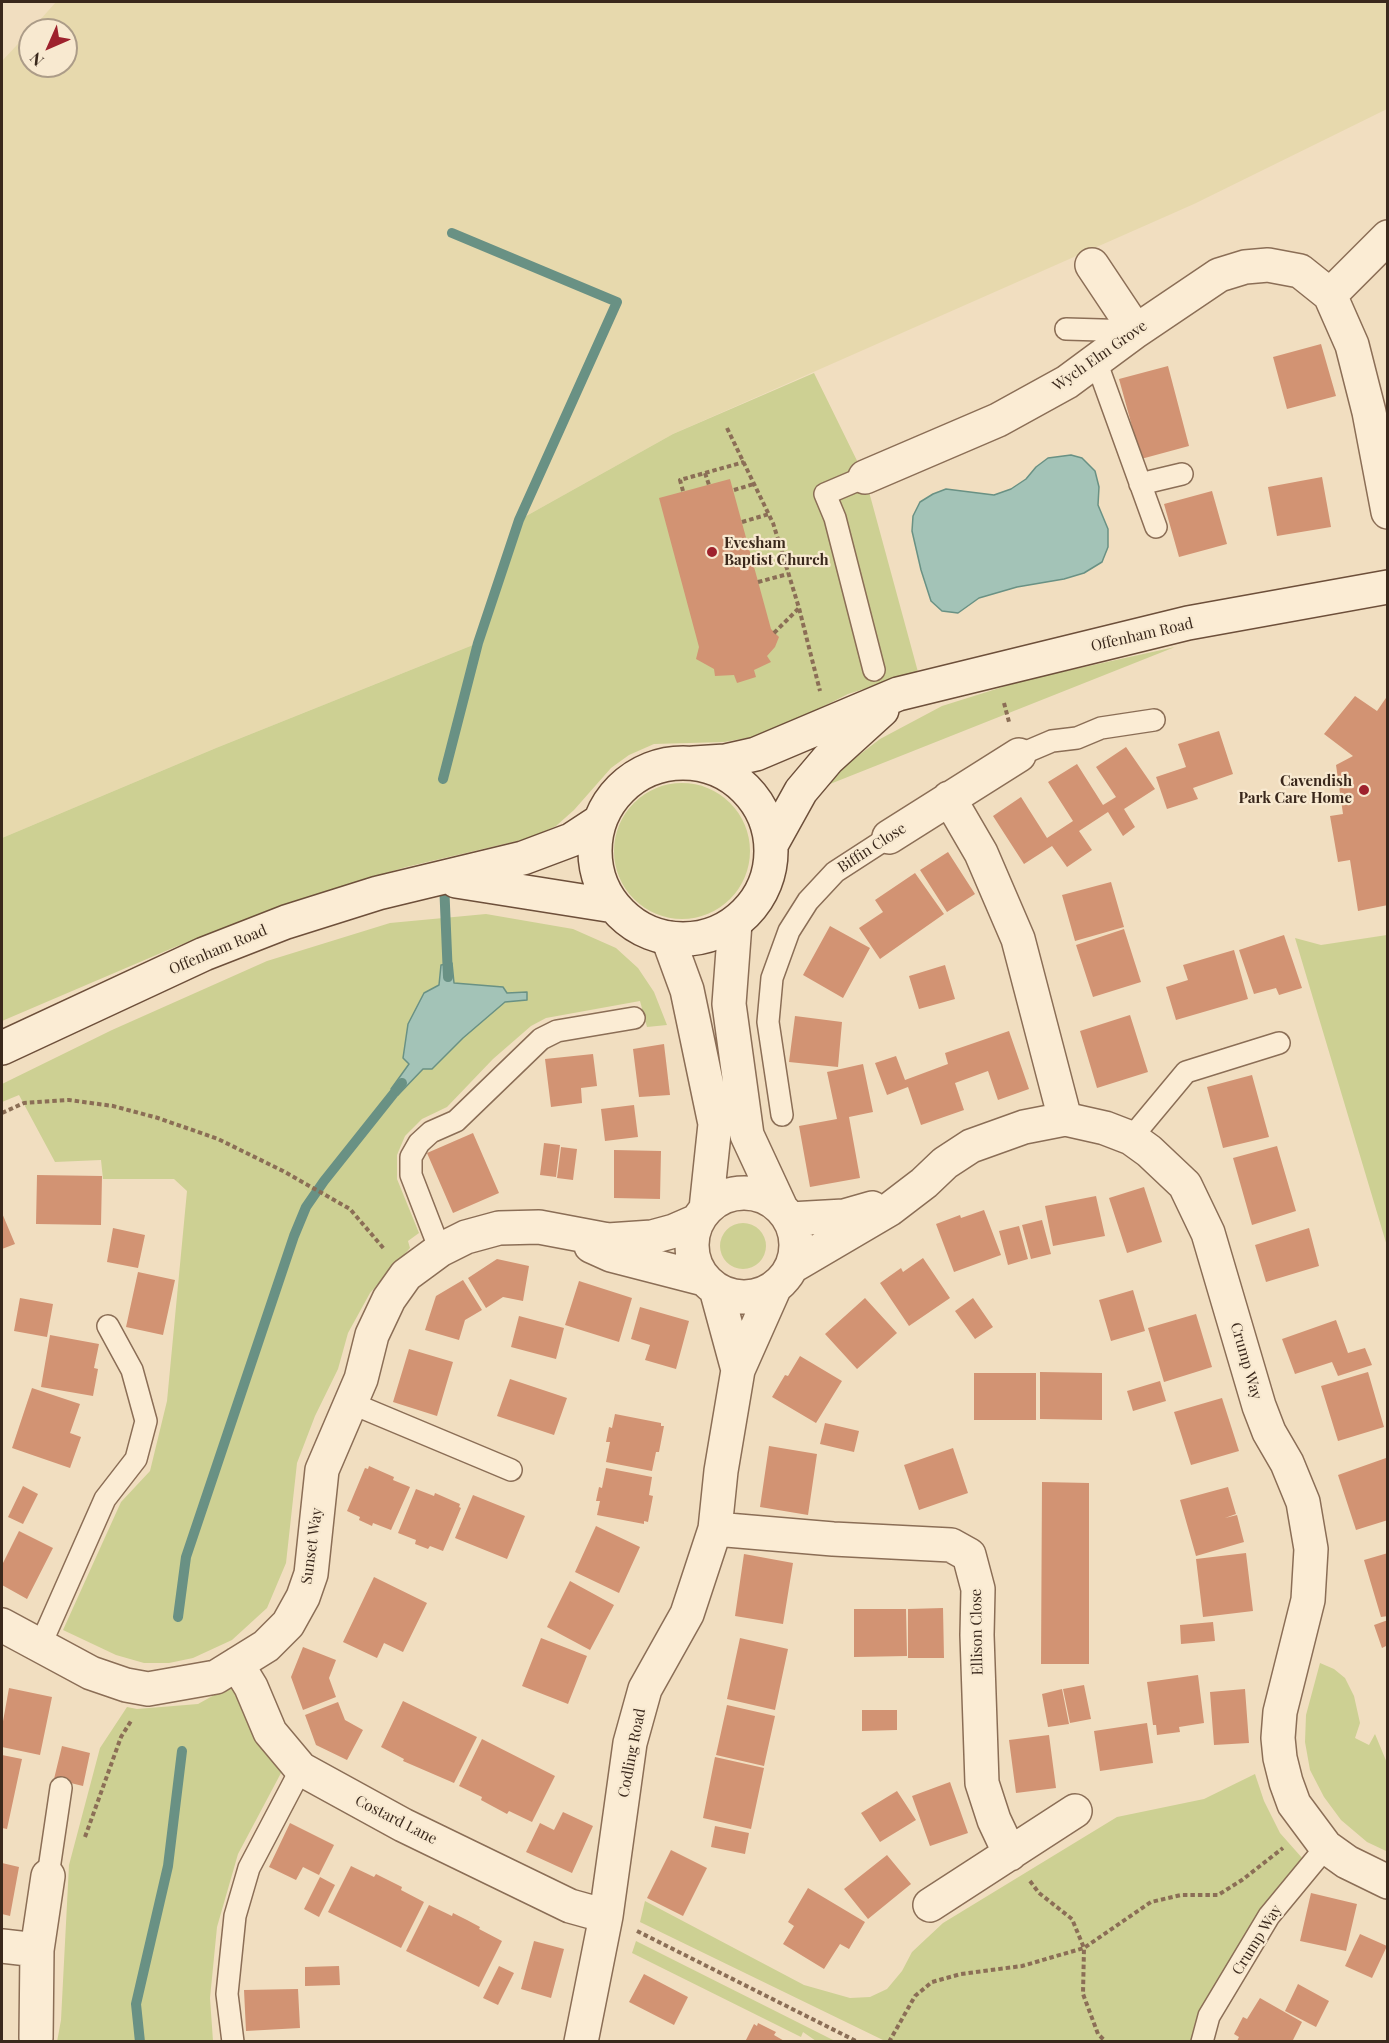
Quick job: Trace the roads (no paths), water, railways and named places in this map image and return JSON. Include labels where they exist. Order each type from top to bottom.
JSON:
[{"type":"street","points":[[1330,296],[1388,237]]},
{"type":"street","points":[[1092,265],[1136,331]]},
{"type":"street","name":"Wych Elm Grove","points":[[865,477],[998,420],[1067,382],[1136,331],[1220,275],[1245,267],[1268,265],[1300,272],[1330,296],[1352,345],[1369,411],[1387,510]]},
{"type":"street","name":"Offenham Road","points":[[694,763],[725,761],[756,754],[898,694],[1188,623],[1388,587]]},
{"type":"street","name":"Offenham Road","points":[[771,845],[801,791],[828,759],[898,694]]},
{"type":"street","name":"Biffin Close","points":[[889,837],[1019,755]]},
{"type":"street","points":[[694,763],[723,772],[747,790],[764,815],[771,845],[770,867],[763,889],[751,908],[735,923],[714,934],[691,939],[668,938],[647,932],[629,921],[614,906],[600,880],[595,850],[600,821],[615,795],[637,776],[664,764],[694,763]]},
{"type":"street","points":[[949,798],[981,853],[1018,939],[1065,1119]]},
{"type":"street","name":"Offenham Road","points":[[2,1048],[204,954],[286,922],[378,893],[444,879],[523,858],[571,840],[600,821]]},
{"type":"street","name":"Offenham Road","points":[[444,879],[614,906]]},
{"type":"street","points":[[668,938],[687,990],[715,1124],[702,1215],[692,1236],[692,1252],[696,1266],[710,1284],[730,1296],[745,1298],[760,1296],[783,1277],[797,1250],[796,1234],[747,1135],[729,1004],[735,923]]},
{"type":"street","name":"Crump Way","points":[[783,1277],[890,1209],[924,1183],[945,1163],[970,1146],[1024,1127],[1065,1119],[1105,1128],[1131,1138],[1149,1151],[1185,1185],[1208,1233],[1259,1406],[1303,1502],[1311,1549],[1308,1600],[1280,1712],[1278,1738],[1286,1782],[1294,1804],[1318,1838],[1347,1862],[1388,1882]]},
{"type":"street","points":[[702,1215],[719,1199],[742,1193],[751,1193],[766,1198],[785,1213]]},
{"type":"street","name":"Crump Way","points":[[785,1213],[844,1216],[900,1201]]},
{"type":"street","name":"Sunset Way","points":[[2,1625],[91,1672],[126,1685],[148,1689],[216,1677],[266,1646],[288,1624],[303,1597],[311,1574],[321,1470],[361,1379],[372,1335],[389,1299],[406,1275],[440,1251],[466,1237],[499,1228],[539,1227],[608,1240],[652,1237],[674,1232],[702,1215]]},
{"type":"street","name":"Sunset Way","points":[[556,1230],[611,1255],[710,1284]]},
{"type":"street","name":"Codling Road","points":[[581,2042],[606,1916],[630,1743],[645,1689],[687,1614],[715,1529],[721,1471],[738,1370],[783,1277]]},
{"type":"street","name":"Codling Road","points":[[710,1284],[738,1370]]},
{"type":"street","name":"Ellison Close","points":[[715,1529],[833,1539],[951,1545],[969,1555],[978,1589],[977,1635],[982,1783],[994,1820],[1010,1854]]},
{"type":"street","name":"Costard Lane","points":[[237,1664],[251,1687],[270,1732],[301,1769],[403,1825],[570,1906],[606,1916]]},
{"type":"street","points":[[930,1905],[1075,1811]]},
{"type":"street","points":[[36,2040],[37,1950],[48,1876]]},
{"type":"street","points":[[2,1946],[37,1950]]},
{"type":"lane","points":[[1066,329],[1136,331]]},
{"type":"lane","points":[[1096,361],[1156,527]]},
{"type":"lane","points":[[1140,484],[1182,474]]},
{"type":"lane","points":[[865,477],[825,494],[835,518],[874,670]]},
{"type":"lane","name":"Biffin Close","points":[[1019,755],[1052,741],[1077,738],[1101,728],[1154,720]]},
{"type":"lane","name":"Biffin Close","points":[[782,1115],[768,1022],[772,978],[789,931],[808,901],[835,872],[889,837]]},
{"type":"lane","points":[[440,1251],[411,1175],[411,1156],[419,1143],[432,1132],[456,1121],[541,1040],[557,1031],[634,1018]]},
{"type":"lane","points":[[1131,1138],[1186,1072],[1279,1043]]},
{"type":"lane","points":[[40,1646],[105,1499],[136,1459],[146,1421],[132,1370],[108,1326]]},
{"type":"lane","points":[[351,1403],[511,1470]]},
{"type":"lane","points":[[233,2042],[227,1994],[235,1916],[249,1868],[301,1769]]},
{"type":"lane","points":[[48,1876],[61,1788]]},
{"type":"lane","name":"Crump Way","points":[[1202,2042],[1209,2016],[1318,1838]]},
{"type":"waterway","points":[[443,779],[478,643],[519,520],[617,302],[452,233]]},
{"type":"waterway","points":[[444,882],[448,977]]},
{"type":"waterway","points":[[178,1617],[186,1557],[294,1236],[306,1207],[402,1083]]},
{"type":"waterway","points":[[140,2042],[136,2004],[168,1866],[182,1751]]},
{"type":"place","name":"Evesham Baptist Church","points":[[712,552]]},
{"type":"place","name":"Cavendish Park Care Home","points":[[1364,790]]}]
